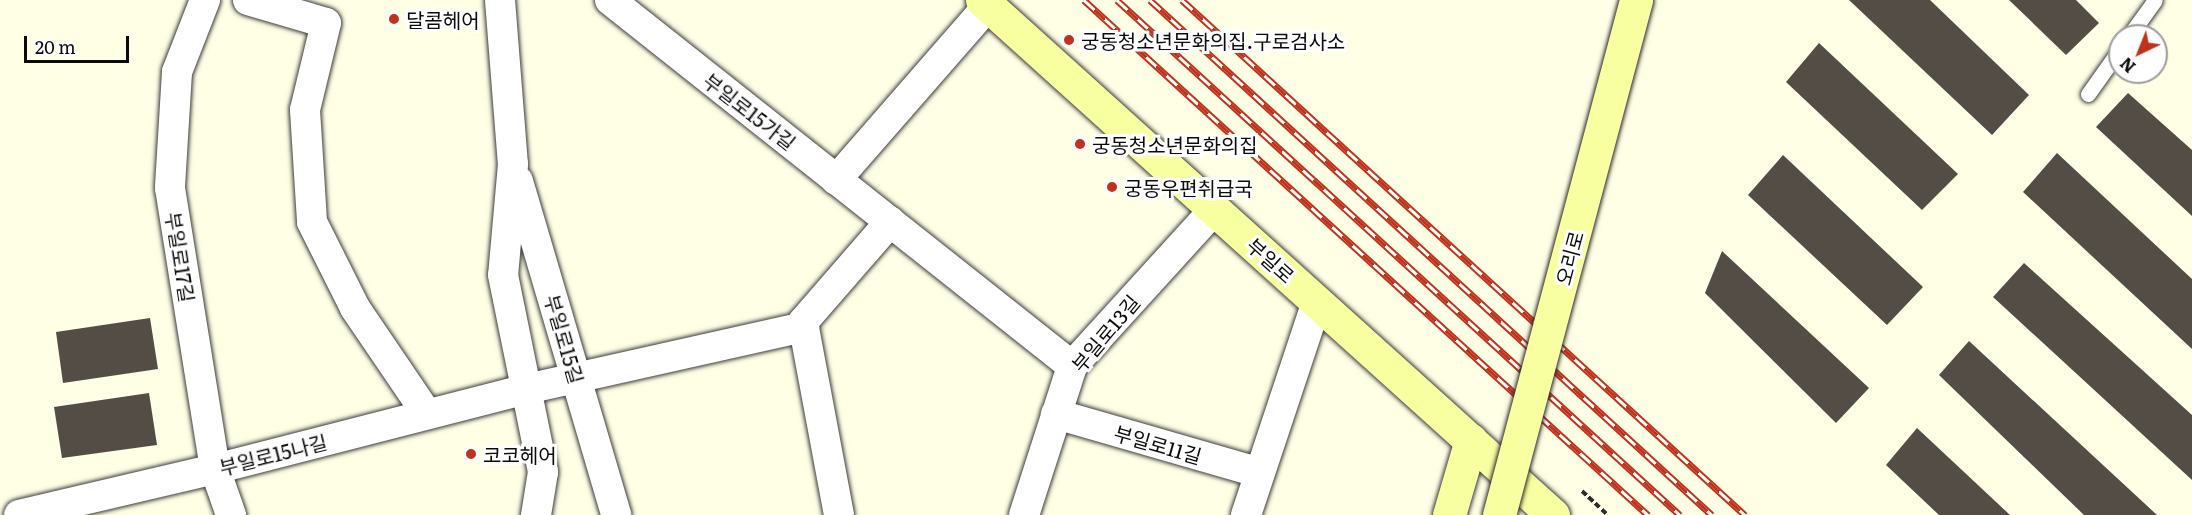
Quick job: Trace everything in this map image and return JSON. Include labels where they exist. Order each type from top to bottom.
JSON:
[{"type":"street","name":"부일로17길","points":[[205,0],[177,72],[170,188],[215,469],[231,515]]},
{"type":"street","points":[[248,0],[326,23],[305,110],[312,222],[355,308],[427,414]]},
{"type":"street","name":"부일로15길","points":[[500,0],[513,164],[503,275],[543,472],[536,515]]},
{"type":"street","name":"부일로15가길","points":[[610,0],[1072,366]]},
{"type":"street","name":"오리로","points":[[1499,515],[1636,0]]},
{"type":"street","name":"부일로","points":[[836,180],[985,3],[1553,515]]},
{"type":"street","name":"부일로15길","points":[[513,164],[616,515]]},
{"type":"street","name":"부일로13길","points":[[1024,515],[1072,366],[1215,209]]},
{"type":"street","points":[[838,515],[803,322],[890,222]]},
{"type":"street","points":[[1246,515],[1317,301]]},
{"type":"street","points":[[526,389],[804,327]]},
{"type":"street","name":"부일로15나길","points":[[19,515],[215,469],[526,389]]},
{"type":"street","name":"부일로11길","points":[[1056,414],[1260,473]]},
{"type":"street","points":[[1449,515],[1471,440]]},
{"type":"lane","points":[[2138,24],[2155,0]]},
{"type":"lane","points":[[2088,93],[2108,66]]},
{"type":"path","points":[[1582,491],[1608,515]]},
{"type":"building","points":[[1849,0],[1930,0],[2029,95],[1992,135]]},
{"type":"building","points":[[2009,0],[2076,0],[2099,23],[2066,55]]},
{"type":"building","points":[[1819,43],[1958,174],[1922,210],[1786,82]]},
{"type":"building","points":[[2128,93],[2192,150],[2192,216],[2096,127]]},
{"type":"building","points":[[2057,153],[2192,279],[2192,349],[2023,192]]},
{"type":"building","points":[[1783,155],[1923,287],[1887,325],[1748,195]]},
{"type":"building","points":[[1722,251],[1869,388],[1836,423],[1705,293]]},
{"type":"building","points":[[2024,263],[2192,415],[2192,480],[1993,297]]},
{"type":"building","points":[[150,318],[158,369],[63,383],[56,332]]},
{"type":"building","points":[[1969,341],[2157,515],[2084,515],[1939,375]]},
{"type":"building","points":[[149,393],[157,445],[62,458],[54,407]]},
{"type":"building","points":[[1917,428],[2010,515],[1939,515],[1886,465]]},
{"type":"railway","points":[[1084,0],[1648,515]]},
{"type":"railway","points":[[1117,0],[1680,515]]},
{"type":"railway","points":[[1150,0],[1712,515]]},
{"type":"railway","points":[[1182,0],[1745,515]]},
{"type":"place","name":"달콤헤어","points":[[394,19]]},
{"type":"place","name":"궁동청소년문화의집.구로검사소","points":[[1069,40]]},
{"type":"place","name":"궁동청소년문화의집","points":[[1080,144]]},
{"type":"place","name":"궁동우편취급국","points":[[1112,187]]},
{"type":"place","name":"코코헤어","points":[[471,454]]}]
